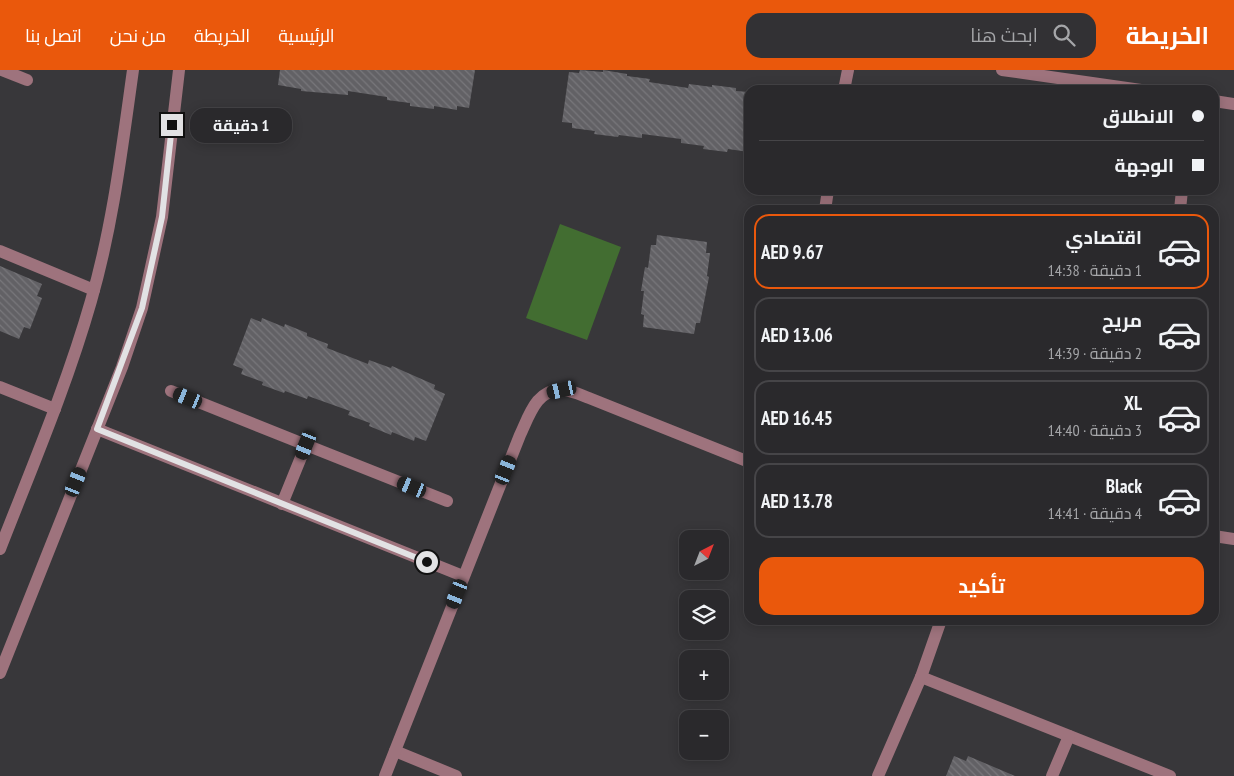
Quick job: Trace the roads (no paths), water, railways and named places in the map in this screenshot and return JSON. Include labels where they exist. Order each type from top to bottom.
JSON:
[{"type":"street","points":[[2,70],[27,80]]},
{"type":"street","points":[[0,549],[55,409],[94,290],[114,206],[132,70]]},
{"type":"street","points":[[0,674],[97,429],[142,308],[162,217],[178,70]]},
{"type":"street","points":[[845,85],[848,70]]},
{"type":"street","points":[[1002,70],[1106,85]]},
{"type":"street","points":[[1219,103],[1234,104]]},
{"type":"street","points":[[0,251],[94,290]]},
{"type":"street","points":[[0,387],[55,409]]},
{"type":"street","points":[[384,776],[520,435],[534,406],[545,394],[562,390],[589,398],[744,460]]},
{"type":"street","points":[[171,391],[447,501]]},
{"type":"street","points":[[97,429],[464,576]]},
{"type":"street","points":[[282,504],[306,445]]},
{"type":"street","points":[[1219,537],[1234,539]]},
{"type":"street","points":[[878,776],[921,676],[939,625]]},
{"type":"street","points":[[921,676],[1170,776]]},
{"type":"street","points":[[1052,776],[1069,736]]},
{"type":"street","points":[[394,751],[456,776]]}]
